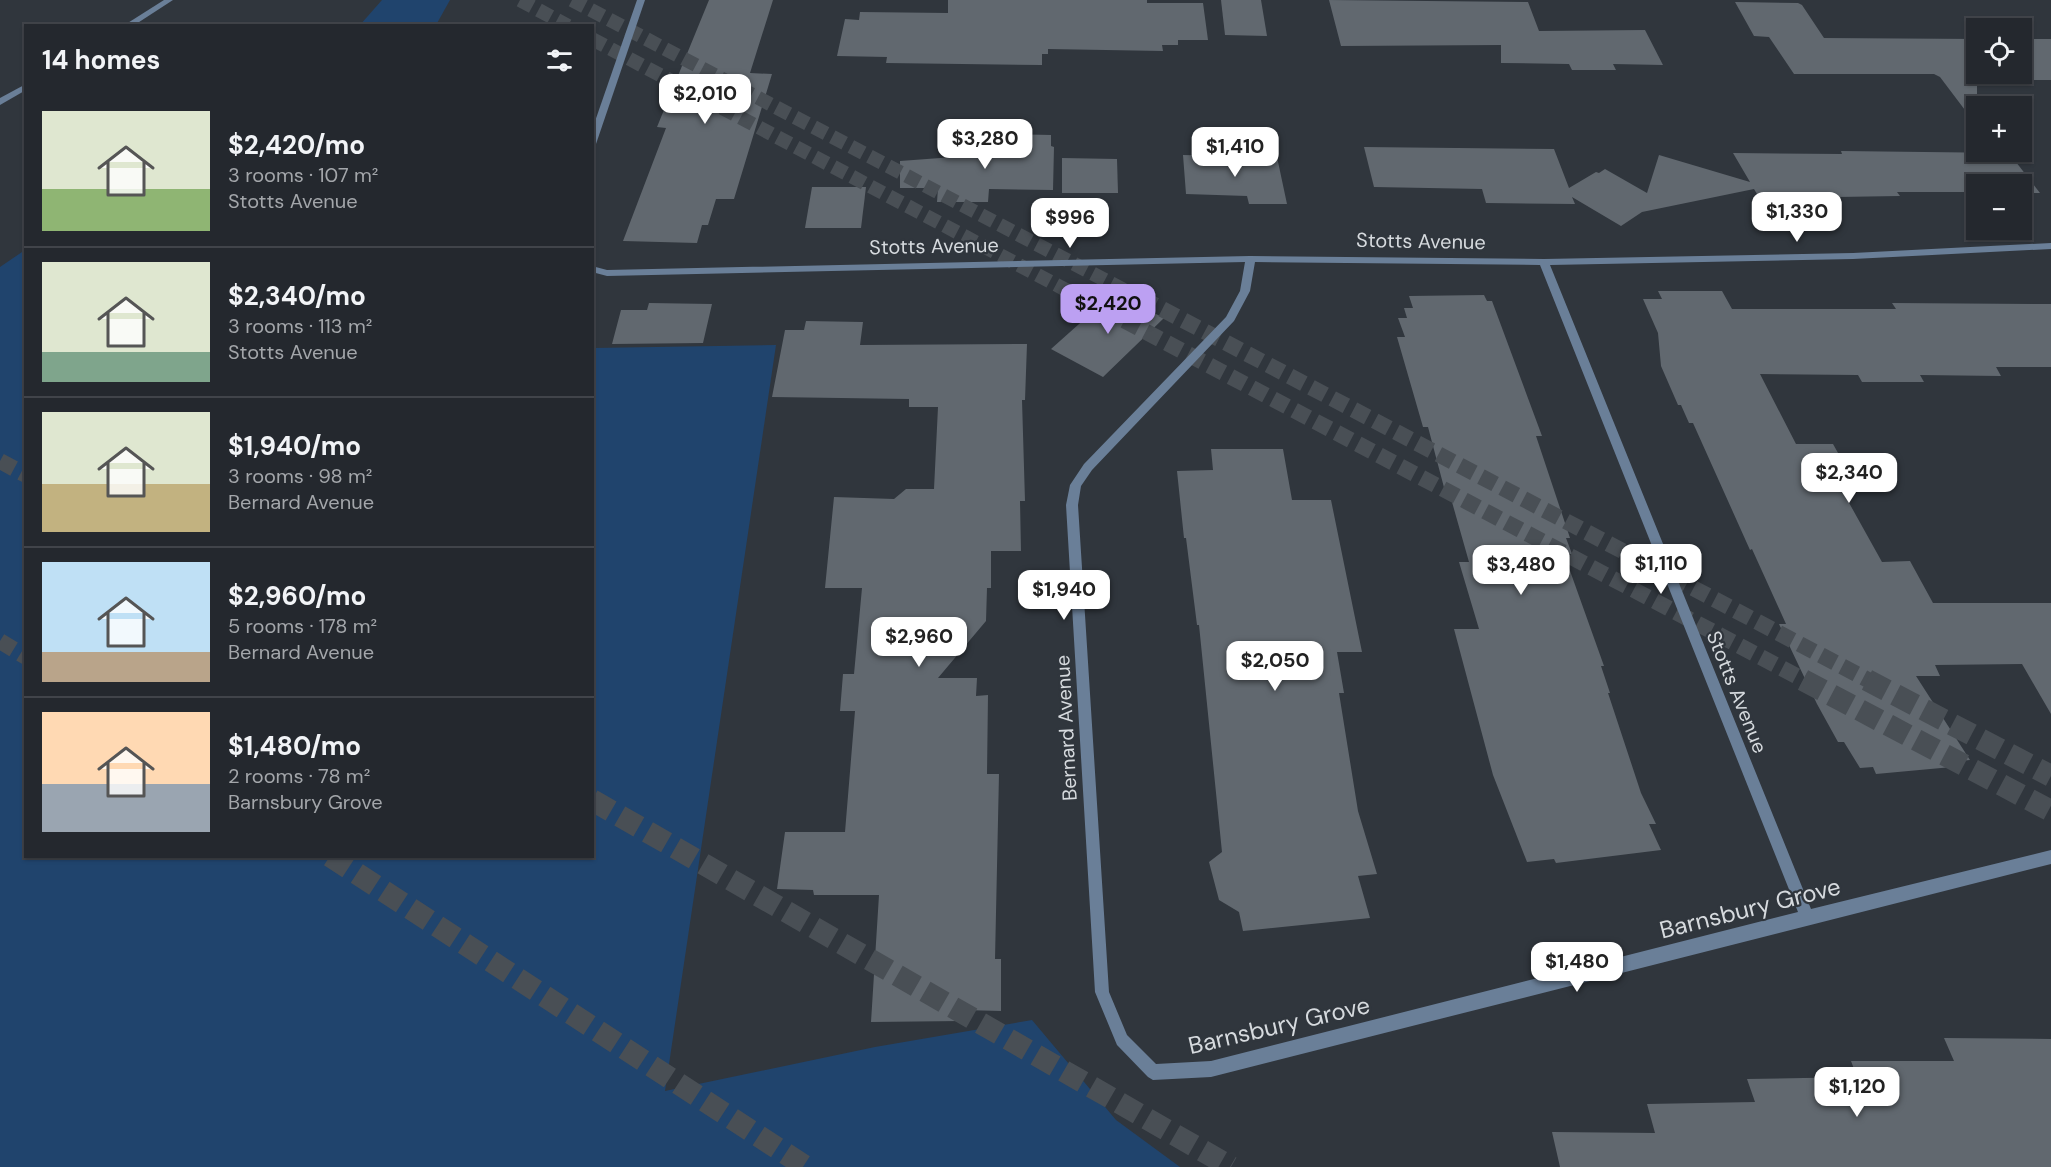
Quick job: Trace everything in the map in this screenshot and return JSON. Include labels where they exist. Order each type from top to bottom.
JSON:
[{"type":"street","points":[[130,24],[169,0]]},
{"type":"street","points":[[594,138],[641,0]]},
{"type":"street","points":[[0,102],[24,87]]},
{"type":"street","points":[[1544,262],[1853,256],[2051,246]]},
{"type":"street","name":"Stotts Avenue","points":[[594,270],[607,273],[1250,259],[1544,262],[1807,917]]},
{"type":"street","name":"Bernard Avenue","points":[[1122,1040],[1102,992],[1072,505],[1076,485],[1088,467],[1230,319],[1244,299],[1249,280],[1250,259]]},
{"type":"street","name":"Barnsbury Grove","points":[[1122,1040],[1153,1072],[1211,1069],[2051,857]]},
{"type":"shaded area","points":[[382,0],[450,0],[437,24],[361,24]]},
{"type":"shaded area","points":[[24,251],[24,858],[594,858],[594,348],[776,345],[665,1091],[875,1047],[1032,1020],[1116,1120],[1180,1167],[0,1167],[0,267]]},
{"type":"building","points":[[709,0],[773,0],[750,73],[772,74],[734,199],[716,199],[708,225],[702,225],[697,243],[623,241],[666,128],[657,127]]},
{"type":"building","points":[[948,0],[1147,0],[1147,3],[1203,3],[1208,40],[1178,40],[1178,45],[1162,45],[1163,51],[1048,49],[1048,54],[1042,54],[1042,65],[886,63],[887,57],[837,56],[845,19],[859,20],[860,12],[948,13]]},
{"type":"building","points":[[1221,0],[1261,0],[1267,36],[1225,35]]},
{"type":"building","points":[[1329,0],[1528,2],[1539,31],[1645,30],[1663,65],[1613,64],[1616,70],[1572,70],[1569,64],[1501,63],[1501,45],[1341,46]]},
{"type":"building","points":[[1735,2],[1798,3],[1802,5],[1824,38],[1966,39],[1966,84],[1977,84],[1977,96],[1966,96],[1966,111],[1940,77],[1934,74],[1794,74],[1769,37],[1754,36]]},
{"type":"building","points":[[2032,39],[2051,39],[2051,80],[2032,80]]},
{"type":"building","points":[[993,127],[991,155],[1007,154],[1008,134],[1051,135],[1051,146],[1054,147],[1053,190],[989,189],[988,202],[937,202],[938,188],[900,188],[900,161],[967,156]]},
{"type":"building","points":[[1364,147],[1554,149],[1569,188],[1605,169],[1647,193],[1659,155],[1750,182],[1733,153],[1966,152],[1966,162],[2016,162],[2025,174],[1966,174],[1966,192],[1897,192],[1900,196],[1785,197],[1784,194],[1757,194],[1754,189],[1642,212],[1621,226],[1572,197],[1575,204],[1486,203],[1482,189],[1374,187]]},
{"type":"building","points":[[1183,155],[1277,157],[1287,204],[1249,204],[1247,196],[1186,194]]},
{"type":"building","points":[[1062,158],[1117,159],[1118,193],[1062,193]]},
{"type":"building","points":[[2032,183],[2040,193],[2032,193]]},
{"type":"building","points":[[812,187],[866,187],[861,228],[805,228]]},
{"type":"building","points":[[1658,291],[1722,291],[1732,309],[1896,309],[1892,303],[2051,304],[2051,367],[1996,367],[2001,376],[1920,375],[1924,382],[1862,382],[1858,375],[1760,374],[1796,444],[1833,444],[1856,485],[1836,485],[1843,492],[1882,562],[1910,561],[1933,603],[2051,603],[2051,714],[2022,664],[1935,665],[1940,676],[1916,676],[1970,760],[1950,762],[1952,767],[1876,774],[1873,767],[1860,768],[1844,742],[1838,742],[1817,704],[1779,624],[1786,624],[1752,549],[1750,550],[1693,423],[1689,423],[1681,405],[1678,405],[1661,366],[1658,333],[1643,299],[1662,299]]},
{"type":"building","points":[[1484,295],[1487,301],[1492,301],[1542,436],[1536,436],[1570,538],[1566,538],[1572,554],[1564,554],[1604,666],[1601,666],[1610,693],[1608,693],[1641,793],[1656,824],[1649,824],[1661,850],[1556,863],[1554,859],[1527,862],[1493,775],[1454,629],[1479,629],[1459,562],[1469,562],[1450,495],[1446,495],[1428,427],[1423,427],[1397,337],[1405,337],[1398,318],[1407,318],[1404,308],[1413,308],[1409,296]]},
{"type":"building","points":[[1122,297],[1164,318],[1103,377],[1051,349],[1107,299],[1116,303]]},
{"type":"building","points":[[649,303],[712,304],[703,343],[612,344],[621,310],[647,310]]},
{"type":"building","points":[[806,321],[863,322],[860,345],[1027,344],[1025,400],[1022,400],[1025,501],[1020,501],[1021,551],[991,551],[991,588],[987,588],[986,621],[938,678],[977,678],[976,696],[988,695],[987,774],[999,774],[995,959],[1001,959],[1001,1011],[963,1010],[962,1021],[871,1022],[879,895],[814,895],[813,890],[777,889],[785,832],[845,832],[855,711],[840,711],[843,674],[854,674],[862,588],[825,588],[834,497],[894,499],[906,489],[934,489],[938,407],[909,407],[909,399],[772,397],[785,330],[804,330]]},
{"type":"building","points":[[1211,449],[1283,449],[1292,500],[1331,500],[1362,652],[1337,652],[1344,693],[1339,693],[1358,811],[1377,874],[1358,876],[1370,918],[1243,931],[1239,912],[1219,900],[1209,862],[1222,852],[1199,625],[1197,625],[1186,538],[1184,538],[1177,471],[1213,470]]},
{"type":"building","points":[[1944,1038],[2051,1039],[2051,1167],[1560,1167],[1552,1132],[1655,1133],[1647,1104],[1755,1102],[1747,1079],[1857,1077],[1851,1061],[1954,1061]]},
{"type":"tunnel","points":[[520,0],[564,24]]},
{"type":"tunnel","points":[[572,0],[1143,300]]},
{"type":"tunnel","points":[[594,40],[1085,300]]},
{"type":"tunnel","points":[[1082,298],[1806,681]]},
{"type":"tunnel","points":[[1141,298],[1870,681]]},
{"type":"tunnel","points":[[0,461],[24,474]]},
{"type":"tunnel","points":[[0,641],[24,656]]},
{"type":"tunnel","points":[[1803,680],[2051,811]]},
{"type":"tunnel","points":[[1867,680],[2051,776]]},
{"type":"tunnel","points":[[594,801],[1231,1167]]},
{"type":"tunnel","points":[[333,858],[806,1167]]}]
